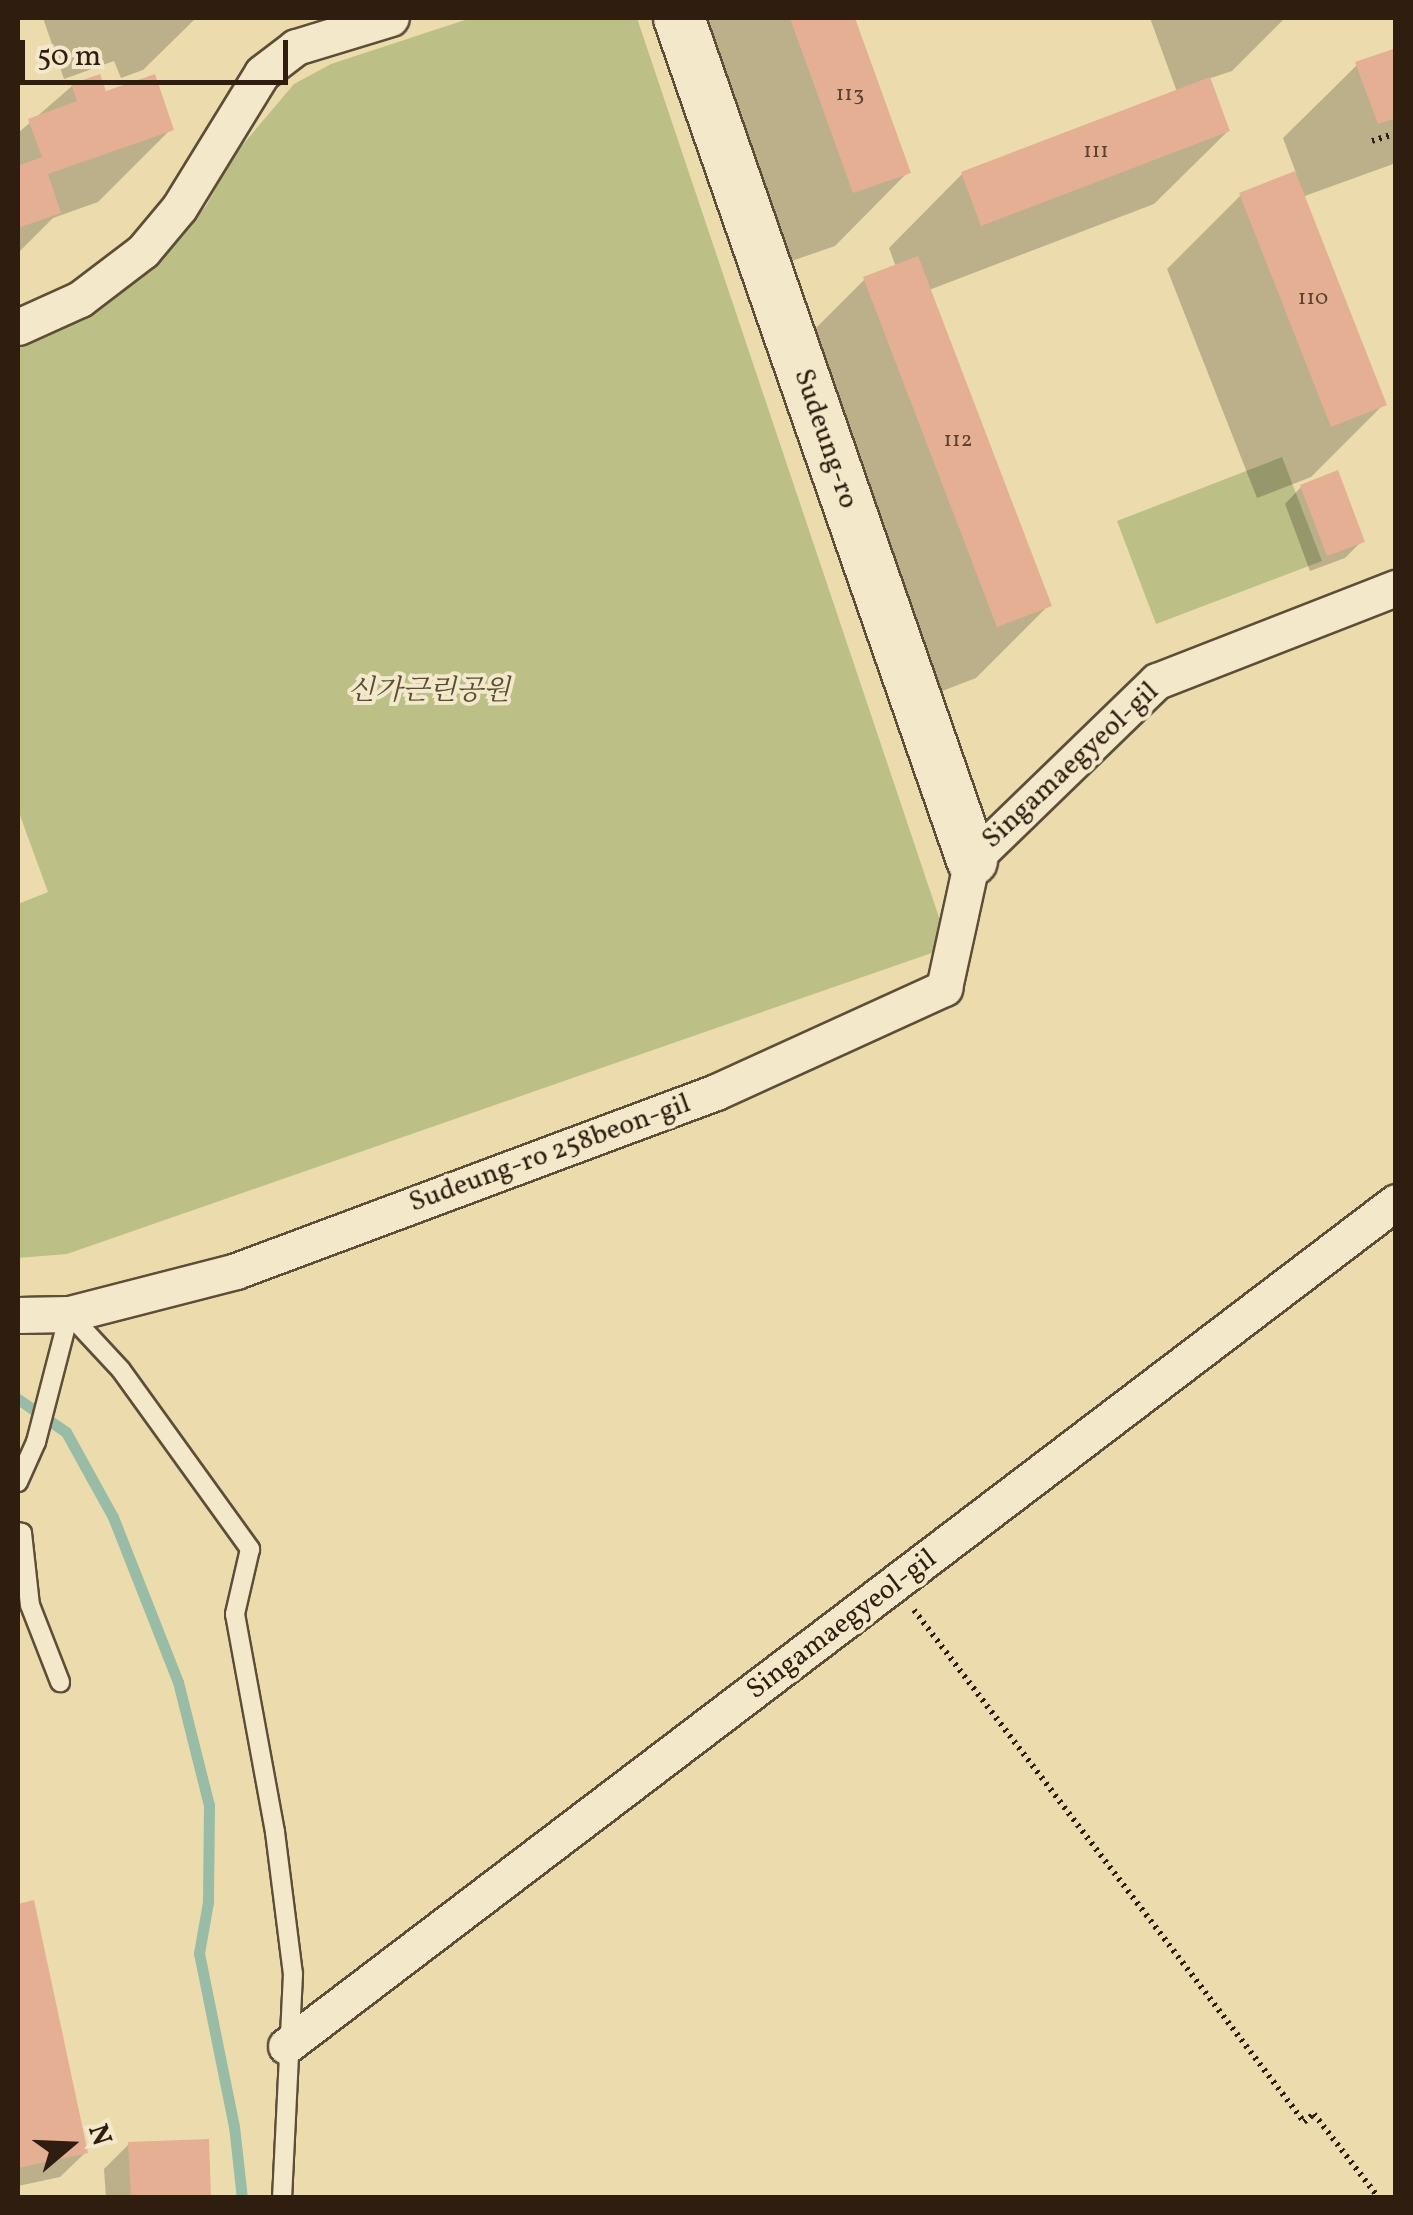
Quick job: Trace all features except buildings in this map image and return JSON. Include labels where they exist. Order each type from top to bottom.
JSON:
[{"type":"street","points":[[18,326],[80,299],[143,251],[179,208],[262,73],[296,48],[391,18]]},
{"type":"street","name":"Sudeung-ro","points":[[680,18],[972,860]]},
{"type":"street","name":"Singamaegyeol-gil","points":[[972,860],[1157,681],[1396,588]]},
{"type":"street","name":"Sudeung-ro 258beon-gil","points":[[18,1316],[69,1314],[236,1270],[716,1092],[944,988],[972,860]]},
{"type":"street","name":"Singamaegyeol-gil","points":[[286,2046],[1396,1202]]},
{"type":"lane","points":[[18,1482],[36,1442],[69,1314]]},
{"type":"lane","points":[[69,1314],[121,1370],[250,1549],[235,1614],[275,1832],[293,1974],[286,2046],[282,2198]]},
{"type":"lane","points":[[18,1532],[22,1533],[30,1606],[60,1682]]},
{"type":"path","points":[[1372,141],[1391,135]]},
{"type":"path","points":[[896,1585],[1304,2122],[1314,2114],[1379,2198]]},
{"type":"green space","name":"신가근린공원","points":[[471,18],[637,18],[949,947],[67,1254],[18,1258],[18,904],[48,892],[18,810],[18,343],[84,320],[153,264],[206,206],[234,155],[294,84],[331,64]]},
{"type":"green space","points":[[1282,457],[1322,561],[1156,624],[1117,521]]},
{"type":"waterway","points":[[18,1399],[66,1432],[113,1517],[178,1682],[209,1805],[208,1902],[199,1953],[234,2126],[242,2198]]}]
